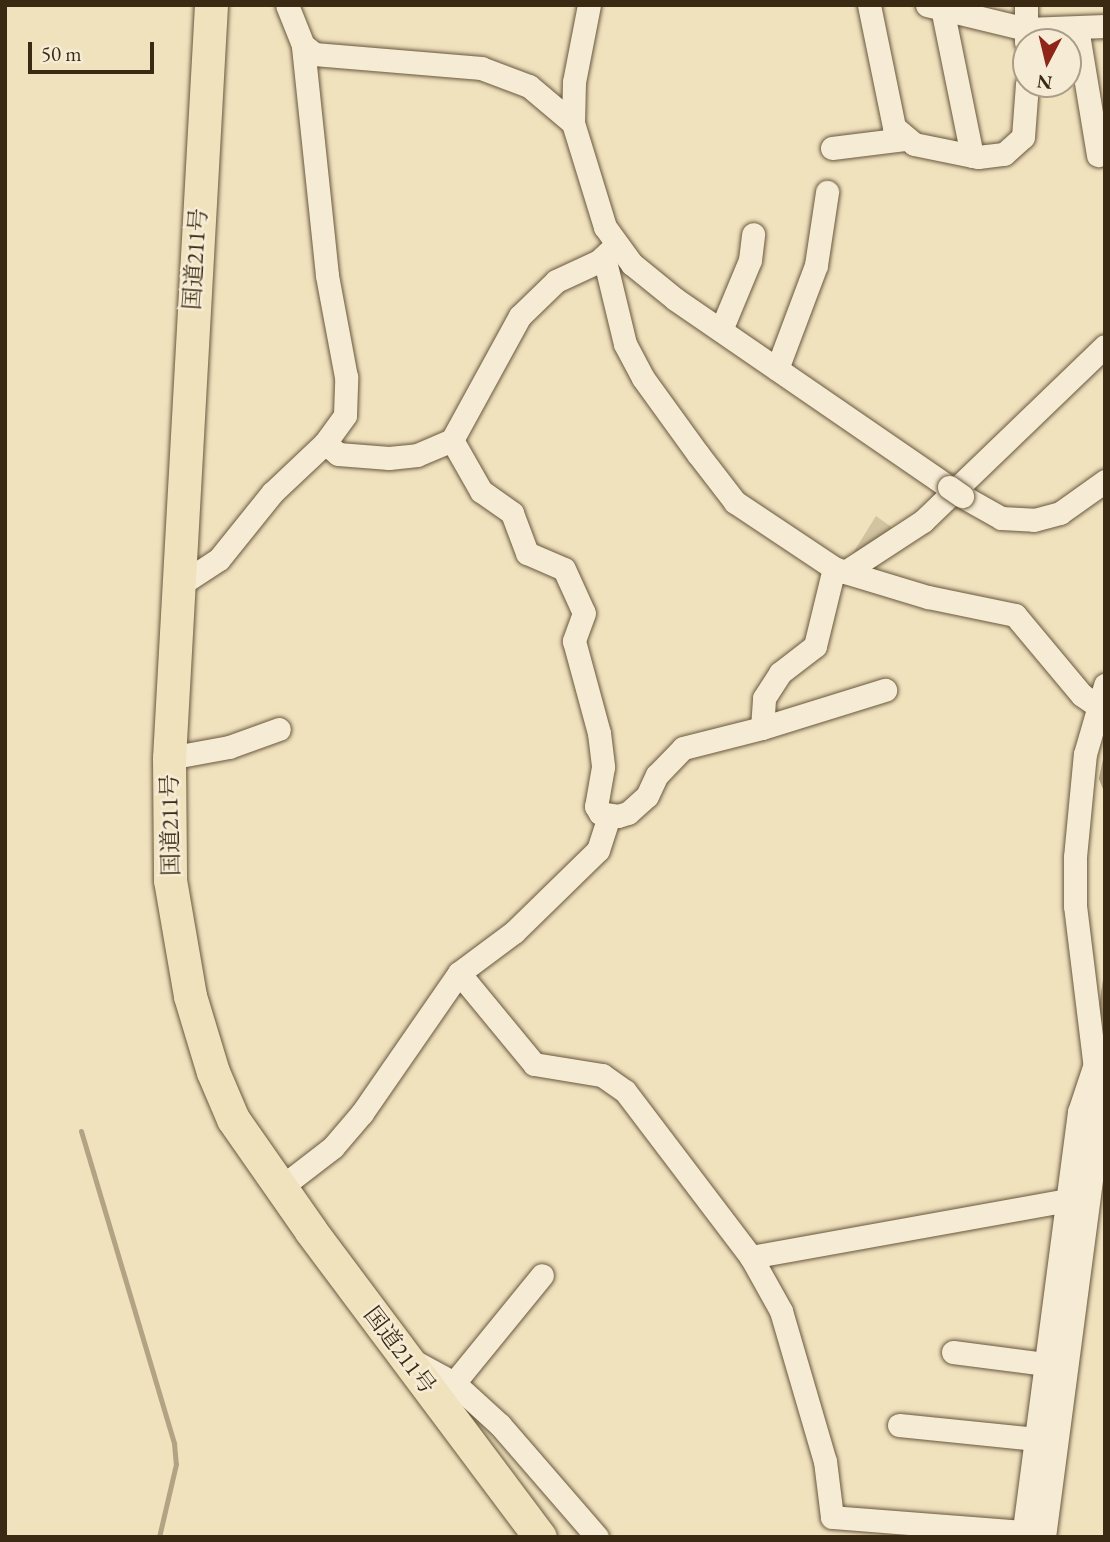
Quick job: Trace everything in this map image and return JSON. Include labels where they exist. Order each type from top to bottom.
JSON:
[{"type":"highway","name":"国道211号","points":[[211,5],[169,758],[170,880],[190,996],[213,1072],[233,1119],[280,1188],[540,1537]]},
{"type":"street","points":[[178,586],[219,559],[272,493],[325,443],[339,427],[348,399],[327,275],[303,45],[287,5]]},
{"type":"street","points":[[589,5],[574,82],[573,122],[605,227],[625,344],[643,378],[698,454],[735,502],[840,570],[928,597],[1015,615],[1082,695],[1101,696],[1079,789],[1075,857],[1075,906],[1097,1040],[1095,1063],[1100,1109],[1030,1535]]},
{"type":"street","points":[[869,5],[894,127],[904,139]]},
{"type":"street","points":[[1026,5],[1026,28]]},
{"type":"street","points":[[934,7],[972,156]]},
{"type":"street","points":[[934,7],[1012,32]]},
{"type":"street","points":[[1071,28],[1105,26]]},
{"type":"street","points":[[1077,27],[1099,126],[1098,155]]},
{"type":"street","points":[[303,45],[325,57],[481,68],[508,75],[530,86],[573,122]]},
{"type":"street","points":[[832,148],[904,139],[972,156],[1004,154],[1023,136],[1026,98]]},
{"type":"street","points":[[777,369],[816,265],[827,192]]},
{"type":"street","points":[[721,330],[750,260],[753,234]]},
{"type":"street","points":[[325,443],[338,454],[390,458],[417,455],[452,440],[520,316],[556,281],[610,251]]},
{"type":"street","points":[[610,251],[777,369],[1001,519],[1034,520],[1060,513],[1105,481]]},
{"type":"street","points":[[762,728],[764,698],[780,673],[815,646],[840,570],[950,498],[1105,346]]},
{"type":"street","points":[[452,440],[481,491],[512,513],[527,553],[564,569],[584,613],[574,641],[575,654],[599,733],[603,767],[596,806],[609,816],[628,813],[637,805],[668,760],[682,748],[762,728],[885,690]]},
{"type":"street","points":[[169,758],[229,747],[279,730]]},
{"type":"street","points":[[280,1188],[333,1147],[362,1113],[459,973],[514,932],[598,850],[609,816]]},
{"type":"street","points":[[459,973],[534,1064],[602,1075],[625,1091],[751,1256],[781,1311],[825,1461],[832,1517],[1030,1535]]},
{"type":"street","points":[[1030,1535],[1036,1439],[1079,1112],[1095,1063]]},
{"type":"street","points":[[751,1256],[1067,1200]]},
{"type":"street","points":[[454,1383],[542,1275]]},
{"type":"street","points":[[953,1352],[1046,1364]]},
{"type":"street","points":[[405,1357],[424,1363],[454,1383],[536,1464],[597,1537]]},
{"type":"street","points":[[899,1425],[1036,1439]]},
{"type":"shaded area","points":[[876,516],[897,531],[848,561]]},
{"type":"waterway","points":[[1105,759],[1101,778],[1105,788]]},
{"type":"waterway","points":[[1099,1021],[1105,979]]},
{"type":"waterway","points":[[81,1131],[174,1443],[176,1464],[159,1537]]}]
